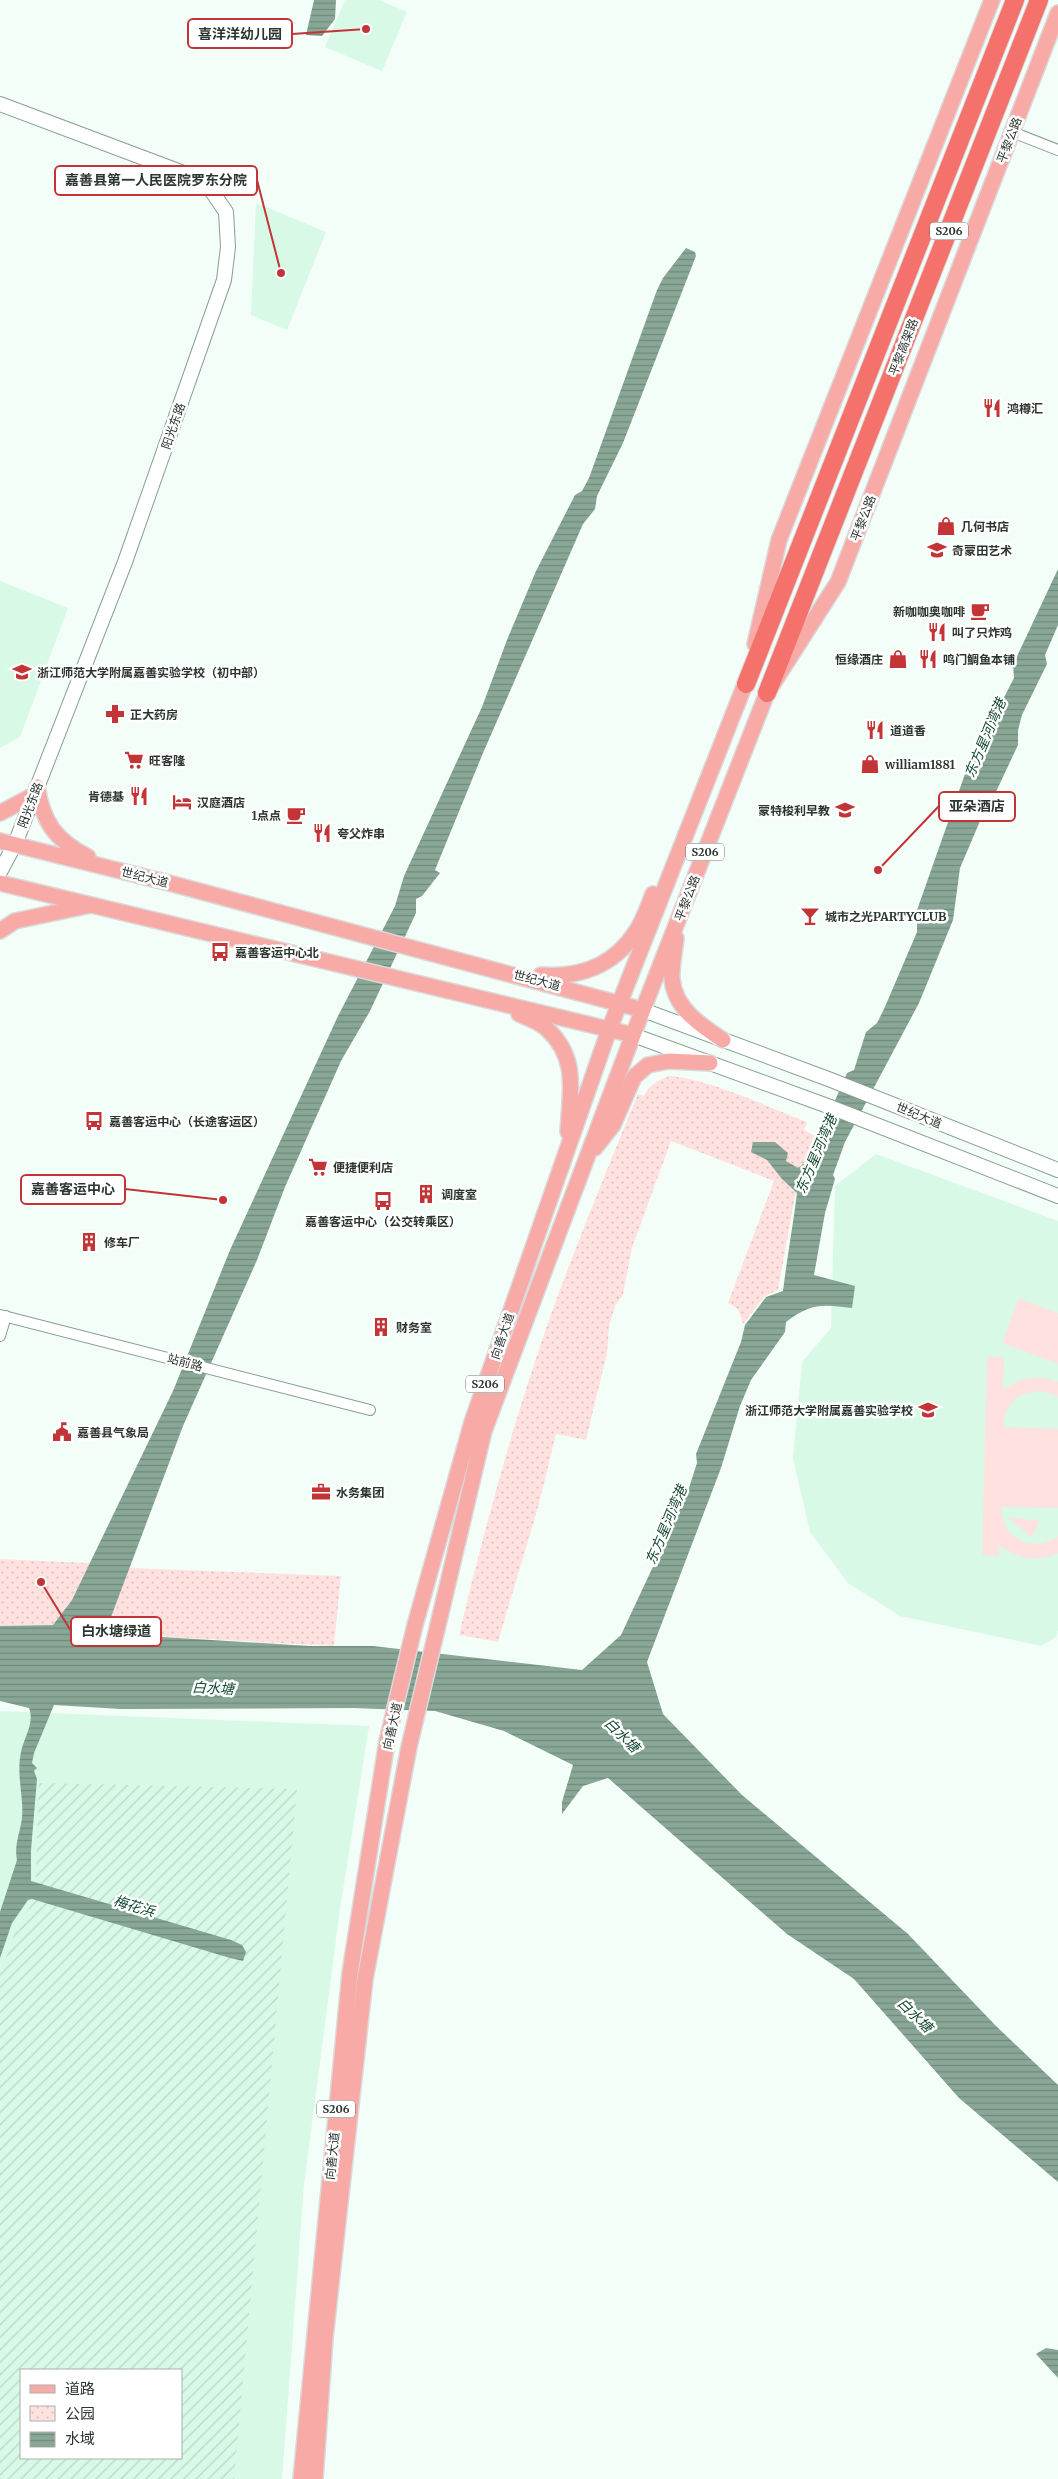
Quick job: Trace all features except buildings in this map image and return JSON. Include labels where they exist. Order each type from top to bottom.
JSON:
[{"type":"highway","name":"平黎高架路","points":[[746,684],[1015,0]]},
{"type":"highway","name":"平黎高架路","points":[[767,693],[1039,0]]},
{"type":"main road","name":"平黎公路","points":[[621,1003],[746,684],[779,540],[992,0]]},
{"type":"main road","name":"平黎公路","points":[[643,1010],[767,693],[838,582],[1058,13]]},
{"type":"main road","points":[[0,813],[36,791],[45,820],[68,847],[90,858],[152,873],[169,883]]},
{"type":"main road","name":"世纪大道","points":[[7,842],[169,883],[643,1010]]},
{"type":"main road","points":[[508,973],[557,976],[579,974],[603,965],[618,953],[636,932],[659,882],[678,858]]},
{"type":"main road","name":"世纪大道","points":[[0,882],[633,1035]]},
{"type":"main road","points":[[0,931],[14,921],[69,911],[93,904]]},
{"type":"main road","points":[[677,924],[672,978],[677,994],[685,1011],[698,1024],[723,1040]]},
{"type":"main road","name":"向善大道","points":[[301,2479],[350,1973],[387,1741],[415,1625],[472,1422],[609,1030],[621,1003]]},
{"type":"main road","points":[[500,1004],[546,1028],[564,1049],[571,1073],[568,1148]]},
{"type":"main road","name":"向善大道","points":[[315,2479],[326,2338],[365,1979],[409,1747],[484,1431],[643,1010]]},
{"type":"main road","points":[[587,1159],[613,1125],[634,1077],[648,1065],[669,1061],[710,1063]]},
{"type":"street","name":"阳光东路","points":[[0,104],[181,172],[211,190],[226,212],[228,247],[224,280],[130,549],[36,791],[7,842],[0,872]]},
{"type":"street","points":[[1012,132],[1058,150]]},
{"type":"street","name":"世纪大道","points":[[643,1010],[831,1080],[1058,1170]]},
{"type":"street","name":"世纪大道","points":[[633,1035],[825,1105],[1058,1196]]},
{"type":"street","points":[[0,1336],[3,1316]]},
{"type":"street","name":"站前路","points":[[3,1316],[370,1410]]},
{"type":"shaded area","points":[[345,0],[379,0],[407,12],[382,71],[325,47]]},
{"type":"shaded area","points":[[256,203],[326,232],[287,330],[251,315]]},
{"type":"shaded area","name":"浙江师范大学附属嘉善实验学校（初中部）","points":[[0,581],[68,608],[20,737],[0,748]]},
{"type":"shaded area","name":"浙江师范大学附属嘉善实验学校","points":[[876,1154],[1058,1221],[1058,1630],[1056,1637],[1041,1646],[900,1616],[848,1583],[810,1532],[793,1458],[802,1362],[831,1328],[835,1186]]},
{"type":"shaded area","points":[[0,1711],[369,1726],[340,1909],[304,2185],[282,2479],[0,2479]]},
{"type":"shaded area","points":[[39,1783],[297,1789],[234,2479],[0,2479],[0,1975],[18,1924],[35,1900]]},
{"type":"green space","points":[[669,1076],[702,1082],[720,1088],[807,1122],[804,1130],[821,1139],[795,1196],[778,1290],[764,1297],[743,1324],[738,1309],[728,1303],[774,1181],[671,1141],[632,1248],[623,1295],[615,1306],[609,1327],[607,1353],[586,1440],[556,1434],[539,1504],[498,1642],[459,1635],[513,1432],[561,1286],[638,1094],[644,1096],[651,1086]]},
{"type":"green space","points":[[1019,1298],[1058,1313],[1058,1364],[1002,1343]]},
{"type":"green space","points":[[987,1357],[1004,1357],[1003,1390],[1029,1379],[1043,1378],[1058,1382],[1058,1397],[1039,1391],[1030,1392],[1014,1401],[1008,1408],[1004,1427],[1058,1429],[1058,1508],[1001,1507],[1002,1518],[1006,1527],[1012,1535],[1020,1540],[1039,1544],[1058,1536],[1058,1553],[1050,1556],[1035,1559],[1027,1558],[1013,1554],[999,1545],[999,1556],[982,1555]]},
{"type":"green space","points":[[1008,1517],[1040,1521],[1031,1537]]},
{"type":"green space","points":[[0,1559],[90,1563],[72,1600],[53,1625],[0,1626]]},
{"type":"green space","points":[[129,1568],[341,1576],[334,1646],[113,1634],[108,1625]]},
{"type":"water","points":[[314,0],[336,0],[335,19],[322,36],[306,35]]},
{"type":"water","points":[[686,248],[695,252],[696,256],[623,443],[597,496],[595,509],[583,524],[483,753],[435,870],[440,873],[422,896],[416,899],[416,913],[370,1011],[341,1061],[285,1187],[257,1260],[183,1426],[108,1625],[113,1634],[310,1646],[373,1646],[582,1670],[621,1635],[687,1494],[697,1463],[696,1454],[741,1342],[745,1325],[766,1297],[783,1291],[797,1193],[782,1179],[767,1160],[751,1152],[753,1142],[775,1142],[788,1153],[786,1161],[798,1168],[803,1164],[810,1167],[821,1154],[816,1144],[847,1073],[854,1070],[866,1032],[877,1023],[884,1009],[917,932],[917,910],[965,774],[970,770],[980,744],[1014,678],[1013,665],[1058,569],[1058,625],[1045,655],[1047,664],[1022,715],[1018,730],[1018,745],[994,796],[983,814],[960,868],[953,920],[919,1003],[845,1142],[833,1175],[835,1179],[825,1213],[814,1275],[855,1286],[852,1308],[817,1306],[802,1311],[786,1322],[785,1332],[751,1380],[740,1406],[721,1468],[647,1662],[663,1714],[742,1795],[908,1934],[995,2025],[1058,2085],[1058,2182],[959,2098],[854,1979],[787,1934],[608,1778],[583,1786],[562,1814],[562,1802],[573,1765],[504,1731],[435,1711],[353,1708],[121,1709],[54,1705],[34,1753],[32,1763],[37,1768],[34,1771],[37,1779],[31,1850],[31,1881],[231,1940],[242,1945],[246,1952],[243,1961],[230,1958],[32,1899],[28,1900],[12,1923],[0,1958],[0,1912],[17,1860],[17,1844],[22,1818],[20,1761],[31,1714],[29,1708],[0,1701],[0,1626],[53,1625],[72,1600],[173,1391],[230,1250],[338,1016],[395,906],[404,876],[482,707],[536,571],[575,495],[582,491],[589,478],[657,290],[663,278]]},
{"type":"water","points":[[1046,2348],[1058,2350],[1058,2378],[1036,2354]]},
{"type":"place","name":"喜洋洋幼儿园","points":[[366,29]]},
{"type":"place","name":"嘉善县第一人民医院罗东分院","points":[[281,273]]},
{"type":"place","name":"鸿樽汇","points":[[992,408]]},
{"type":"place","name":"几何书店","points":[[946,526]]},
{"type":"place","name":"奇蒙田艺术","points":[[937,550]]},
{"type":"place","name":"新咖咖奥咖啡","points":[[980,611]]},
{"type":"place","name":"叫了只炸鸡","points":[[937,632]]},
{"type":"place","name":"恒缘酒庄","points":[[898,659]]},
{"type":"place","name":"鸣门鲷鱼本铺","points":[[928,659]]},
{"type":"place","name":"浙江师范大学附属嘉善实验学校（初中部）","points":[[22,672]]},
{"type":"place","name":"正大药房","points":[[115,714]]},
{"type":"place","name":"道道香","points":[[875,730]]},
{"type":"place","name":"旺客隆","points":[[134,760]]},
{"type":"place","name":"william1881","points":[[870,764]]},
{"type":"place","name":"肯德基","points":[[139,796]]},
{"type":"place","name":"汉庭酒店","points":[[182,802]]},
{"type":"place","name":"蒙特梭利早教","points":[[845,810]]},
{"type":"place","name":"1点点","points":[[296,815]]},
{"type":"place","name":"夸父炸串","points":[[322,833]]},
{"type":"place","name":"亚朵酒店","points":[[878,870]]},
{"type":"place","name":"城市之光PARTYCLUB","points":[[810,916]]},
{"type":"place","name":"嘉善客运中心北","points":[[220,952]]},
{"type":"place","name":"嘉善客运中心（长途客运区）","points":[[94,1121]]},
{"type":"place","name":"便捷便利店","points":[[318,1167]]},
{"type":"place","name":"调度室","points":[[426,1194]]},
{"type":"place","name":"嘉善客运中心","points":[[223,1200]]},
{"type":"place","name":"嘉善客运中心（公交转乘区）","points":[[383,1201]]},
{"type":"place","name":"修车厂","points":[[89,1242]]},
{"type":"place","name":"财务室","points":[[381,1327]]},
{"type":"place","name":"浙江师范大学附属嘉善实验学校","points":[[928,1410]]},
{"type":"place","name":"嘉善县气象局","points":[[62,1432]]},
{"type":"place","name":"水务集团","points":[[321,1492]]},
{"type":"place","name":"白水塘绿道","points":[[41,1582]]},
{"type":"water label","name":"东方星河湾港","points":[[985,738]]},
{"type":"water label","name":"东方星河湾港","points":[[816,1154]]},
{"type":"water label","name":"东方星河湾港","points":[[666,1525]]},
{"type":"water label","name":"白水塘","points":[[213,1688]]},
{"type":"water label","name":"白水塘","points":[[622,1735]]},
{"type":"water label","name":"梅花浜","points":[[134,1906]]},
{"type":"water label","name":"白水塘","points":[[915,2015]]}]
